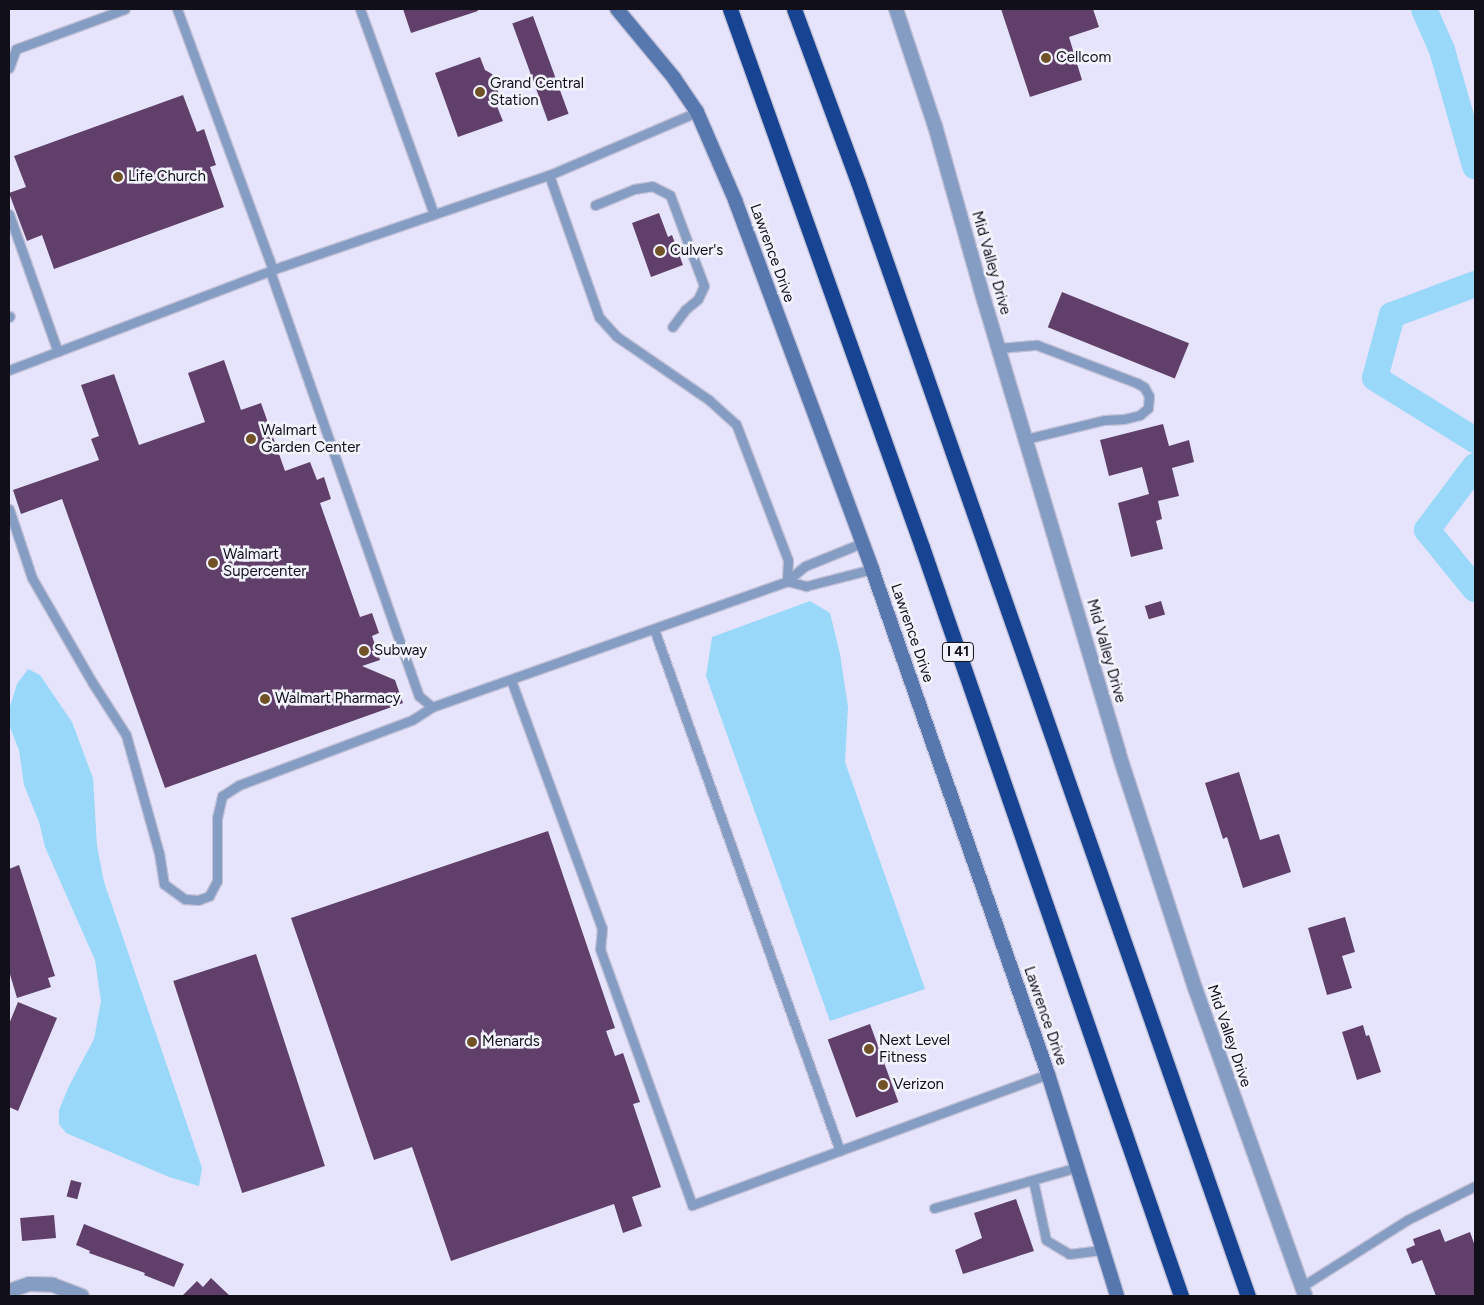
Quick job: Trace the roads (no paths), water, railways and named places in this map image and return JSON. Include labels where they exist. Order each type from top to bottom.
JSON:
[{"type":"highway","name":"I 41","points":[[729,9],[922,547],[1181,1296]]},
{"type":"highway","points":[[794,9],[858,182],[1248,1296]]},
{"type":"highway","points":[[799,9],[814,67]]},
{"type":"main road","name":"Lawrence Drive","points":[[617,9],[674,78],[697,112],[735,200],[872,569],[1048,1074],[1117,1296]]},
{"type":"street","name":"Mid Valley Drive","points":[[896,9],[935,126],[1118,750],[1195,988],[1303,1292]]},
{"type":"street","points":[[9,1291],[29,1284],[53,1285],[82,1296]]},
{"type":"lane","points":[[9,68],[16,49],[126,9]]},
{"type":"lane","points":[[177,9],[272,271],[419,696],[432,707]]},
{"type":"lane","points":[[360,9],[434,214]]},
{"type":"lane","points":[[9,370],[272,271],[549,175],[697,112]]},
{"type":"lane","points":[[549,175],[599,317],[616,336],[709,400],[736,424],[788,560],[787,582]]},
{"type":"lane","points":[[595,205],[634,189],[652,186],[670,195],[704,286],[698,299],[672,327]]},
{"type":"lane","points":[[9,214],[58,352]]},
{"type":"lane","points":[[999,348],[1037,345],[1137,383],[1144,387],[1148,396],[1148,408],[1140,415],[1124,419],[1104,420],[1026,439]]},
{"type":"lane","points":[[9,508],[32,578],[92,682],[126,735],[159,853],[164,884],[185,900],[198,900],[209,896],[217,881],[218,818],[222,796],[239,785],[412,720],[432,707],[787,582],[805,566],[862,543]]},
{"type":"lane","points":[[787,582],[806,586],[872,569]]},
{"type":"lane","points":[[654,629],[840,1151]]},
{"type":"lane","points":[[511,680],[602,928],[600,949],[692,1205],[1048,1074]]},
{"type":"lane","points":[[934,1208],[1078,1167]]},
{"type":"lane","points":[[1032,1180],[1046,1240],[1069,1254],[1102,1250]]},
{"type":"lane","points":[[1303,1292],[1407,1220],[1475,1186]]},
{"type":"water","points":[[810,601],[830,613],[840,654],[848,707],[845,762],[925,989],[830,1021],[706,676],[712,637]]},
{"type":"water","points":[[28,669],[40,675],[72,722],[93,778],[97,846],[104,882],[202,1168],[199,1186],[169,1177],[66,1133],[59,1124],[59,1110],[69,1086],[94,1039],[101,1001],[95,960],[45,847],[39,822],[24,785],[19,750],[9,725],[9,710],[17,684]]},
{"type":"waterway","points":[[1424,9],[1442,50],[1475,166]]},
{"type":"waterway","points":[[1475,284],[1392,315],[1375,378],[1475,440]]},
{"type":"waterway","points":[[1475,466],[1427,530],[1475,589]]},
{"type":"place","name":"Cellcom","points":[[1046,58]]},
{"type":"place","name":"Grand Central Station","points":[[480,92]]},
{"type":"place","name":"Life Church","points":[[118,177]]},
{"type":"place","name":"Culver's","points":[[660,251]]},
{"type":"place","name":"Walmart Garden Center","points":[[251,439]]},
{"type":"place","name":"Walmart Supercenter","points":[[213,563]]},
{"type":"place","name":"Subway","points":[[364,651]]},
{"type":"place","name":"Walmart Pharmacy","points":[[265,699]]},
{"type":"place","name":"Menards","points":[[472,1042]]},
{"type":"place","name":"Next Level Fitness","points":[[869,1049]]},
{"type":"place","name":"Verizon","points":[[883,1085]]}]
